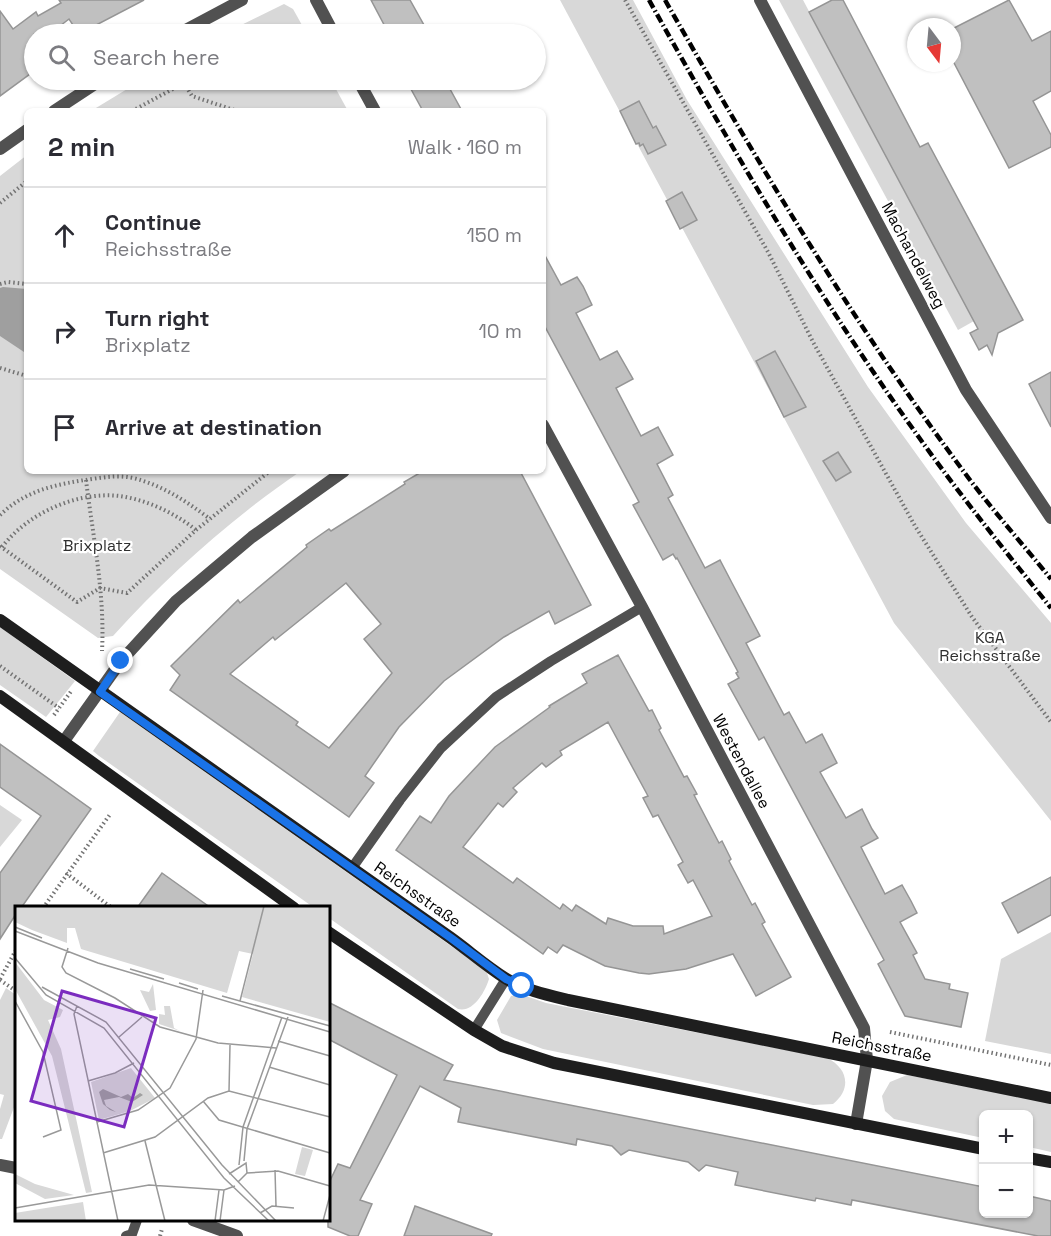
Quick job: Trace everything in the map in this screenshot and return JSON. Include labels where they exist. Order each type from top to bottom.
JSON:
[{"type":"main road","name":"Reichsstraße","points":[[0,620],[506,979],[539,993],[568,1000],[1051,1098]]},
{"type":"main road","points":[[0,696],[291,906]]},
{"type":"main road","points":[[330,933],[474,1030],[502,1046],[554,1063],[979,1148]]},
{"type":"main road","points":[[1033,1159],[1051,1162]]},
{"type":"street","points":[[197,24],[242,0]]},
{"type":"street","points":[[316,0],[329,24]]},
{"type":"street","name":"Machandelweg","points":[[760,0],[966,390],[1051,518]]},
{"type":"street","points":[[59,108],[86,90]]},
{"type":"street","points":[[363,90],[373,108]]},
{"type":"street","points":[[0,149],[24,132]]},
{"type":"street","name":"Westendallee","points":[[546,431],[864,1028],[867,1060],[856,1124]]},
{"type":"street","points":[[64,741],[121,661],[176,601],[252,537],[340,474]]},
{"type":"street","points":[[0,1165],[15,1168]]},
{"type":"street","points":[[196,1221],[237,1236]]},
{"type":"lane","points":[[352,868],[400,800],[441,748],[496,696],[642,608]]},
{"type":"lane","points":[[474,1030],[506,979]]},
{"type":"lane","points":[[126,1236],[132,1234],[137,1221]]},
{"type":"path","points":[[625,0],[768,252],[813,342],[915,526],[972,617],[1051,722]]},
{"type":"path","points":[[138,108],[171,90]]},
{"type":"path","points":[[188,90],[192,96],[228,108]]},
{"type":"path","points":[[0,203],[24,185]]},
{"type":"path","points":[[0,284],[8,282],[24,284]]},
{"type":"path","points":[[0,368],[24,375]]},
{"type":"path","points":[[196,530],[181,518],[150,504],[120,496],[89,498],[54,506],[24,524],[1,546],[77,602],[100,588],[127,593],[196,530],[266,474]]},
{"type":"path","points":[[0,515],[13,503],[51,486],[118,476],[141,480],[170,492],[210,519]]},
{"type":"path","points":[[86,480],[100,588],[102,651]]},
{"type":"path","points":[[0,666],[59,708]]},
{"type":"path","points":[[52,718],[76,684]]},
{"type":"path","points":[[43,906],[111,813]]},
{"type":"path","points":[[66,873],[109,906]]},
{"type":"path","points":[[15,952],[0,980],[15,990]]},
{"type":"path","points":[[890,1032],[1051,1065]]},
{"type":"path","points":[[160,1236],[162,1229]]},
{"type":"green space","name":"KGA Reichsstraße","points":[[560,0],[633,0],[687,100],[868,387],[966,523],[1051,623],[1051,821],[894,623]]},
{"type":"green space","points":[[779,0],[803,0],[974,321],[958,330]]},
{"type":"green space","points":[[284,4],[293,9],[301,24],[243,24]]},
{"type":"green space","points":[[126,90],[336,90],[346,108],[96,108]]},
{"type":"green space","name":"Brixplatz","points":[[24,157],[24,474],[297,474],[250,508],[202,548],[113,636],[98,638],[0,569],[0,176]]},
{"type":"green space","points":[[0,627],[75,681],[46,717],[0,685]]},
{"type":"green space","points":[[120,712],[478,965],[487,973],[489,979],[485,990],[469,1008],[458,1009],[330,919],[330,906],[312,906],[93,751]]},
{"type":"green space","points":[[0,805],[22,820],[0,847]]},
{"type":"green space","points":[[1051,932],[1051,1054],[985,1041],[1001,959]]},
{"type":"green space","points":[[6,988],[15,994],[15,1105],[2,1139],[0,1139],[0,1109],[4,1095],[0,1094],[0,1000]]},
{"type":"green space","points":[[520,994],[546,1003],[827,1058],[834,1062],[843,1073],[845,1085],[843,1092],[833,1104],[813,1105],[543,1049],[501,1033],[497,1020],[511,996]]},
{"type":"green space","points":[[907,1075],[1051,1103],[1051,1152],[1033,1148],[1033,1110],[979,1110],[979,1137],[894,1119],[885,1111],[882,1096],[890,1082]]},
{"type":"shaded area","points":[[0,288],[24,289],[24,352],[0,336]]},
{"type":"building","points":[[59,0],[144,0],[98,24],[72,24],[69,19],[63,24],[24,24],[24,78],[0,96],[0,11],[13,29],[36,12],[38,16],[61,3]]},
{"type":"building","points":[[371,0],[410,0],[423,24],[384,24]]},
{"type":"building","points":[[832,0],[843,0],[920,147],[928,143],[1023,320],[998,333],[992,355],[987,345],[979,350],[970,333],[978,329],[809,12]]},
{"type":"building","points":[[1009,0],[1032,41],[1051,31],[1051,91],[1033,101],[1051,135],[1051,147],[1009,168],[959,72],[961,72],[961,24]]},
{"type":"building","points":[[411,90],[450,90],[460,108],[421,108]]},
{"type":"building","points":[[639,101],[653,128],[656,126],[666,145],[648,154],[643,144],[640,146],[639,143],[636,144],[620,111]]},
{"type":"building","points":[[682,192],[697,220],[680,229],[666,201]]},
{"type":"building","points":[[546,258],[561,285],[577,277],[583,286],[592,305],[576,313],[600,360],[617,351],[633,379],[616,388],[641,436],[658,427],[673,455],[657,464],[673,495],[668,498],[705,568],[720,560],[760,636],[746,643],[784,715],[789,712],[806,743],[822,734],[837,763],[820,772],[846,818],[862,809],[878,838],[861,847],[885,894],[902,885],[917,913],[900,922],[917,953],[913,955],[925,979],[950,984],[949,989],[968,993],[961,1027],[905,1016],[878,964],[884,960],[764,737],[759,740],[728,684],[739,678],[736,673],[738,672],[677,558],[673,554],[663,560],[633,505],[639,502],[546,329]]},
{"type":"building","points":[[775,351],[806,407],[784,417],[756,361]]},
{"type":"building","points":[[1051,372],[1051,427],[1029,384]]},
{"type":"building","points":[[838,452],[851,472],[836,481],[823,461]]},
{"type":"building","points":[[418,474],[522,474],[591,605],[555,624],[549,611],[504,637],[444,681],[399,727],[365,776],[374,783],[349,817],[170,690],[180,675],[171,666],[238,600],[240,603],[307,547],[306,545],[405,484],[404,482]],"holes":[[[346,583],[381,624],[364,639],[392,673],[329,748],[296,725],[298,722],[230,674],[273,637],[275,640]]]},
{"type":"building","points":[[618,655],[649,711],[652,710],[661,728],[659,730],[684,777],[687,776],[697,794],[694,795],[719,843],[722,841],[731,859],[729,861],[752,905],[755,903],[765,922],[762,924],[791,977],[756,996],[733,954],[686,969],[649,974],[605,966],[563,945],[557,953],[548,947],[543,954],[396,850],[420,816],[431,823],[449,796],[495,747],[549,706],[587,683],[582,674]],"holes":[[[608,722],[648,796],[643,798],[653,817],[658,815],[683,862],[678,865],[688,883],[693,880],[712,916],[664,934],[663,926],[633,926],[608,918],[606,924],[576,905],[572,911],[563,904],[560,909],[517,878],[513,883],[463,847],[498,803],[503,807],[517,792],[513,788],[528,775],[542,763],[546,767],[562,755],[560,751]]]},
{"type":"building","points":[[0,744],[91,809],[22,906],[15,906],[15,916],[0,939],[0,873],[41,816],[0,787]]},
{"type":"building","points":[[162,873],[208,906],[138,906]]},
{"type":"building","points":[[1051,877],[1051,915],[1018,933],[1002,903]]},
{"type":"building","points":[[330,1003],[453,1065],[444,1080],[979,1186],[979,1218],[1033,1218],[1033,1197],[1051,1201],[1051,1236],[1038,1236],[852,1200],[851,1205],[816,1198],[815,1201],[735,1185],[738,1172],[706,1165],[699,1171],[688,1162],[629,1150],[621,1155],[612,1146],[577,1139],[576,1145],[458,1122],[461,1108],[420,1086],[360,1200],[372,1204],[358,1236],[350,1236],[328,1227],[330,1181],[338,1164],[350,1168],[397,1075],[330,1040]]},
{"type":"building","points":[[415,1206],[492,1234],[491,1236],[404,1236]]},
{"type":"railway","points":[[649,0],[744,167],[845,330],[934,458],[1051,608]]},
{"type":"railway","points":[[665,0],[810,245],[887,364],[970,480],[1051,579]]},
{"type":"route","points":[[121,661],[100,692],[506,979],[522,986]]}]
